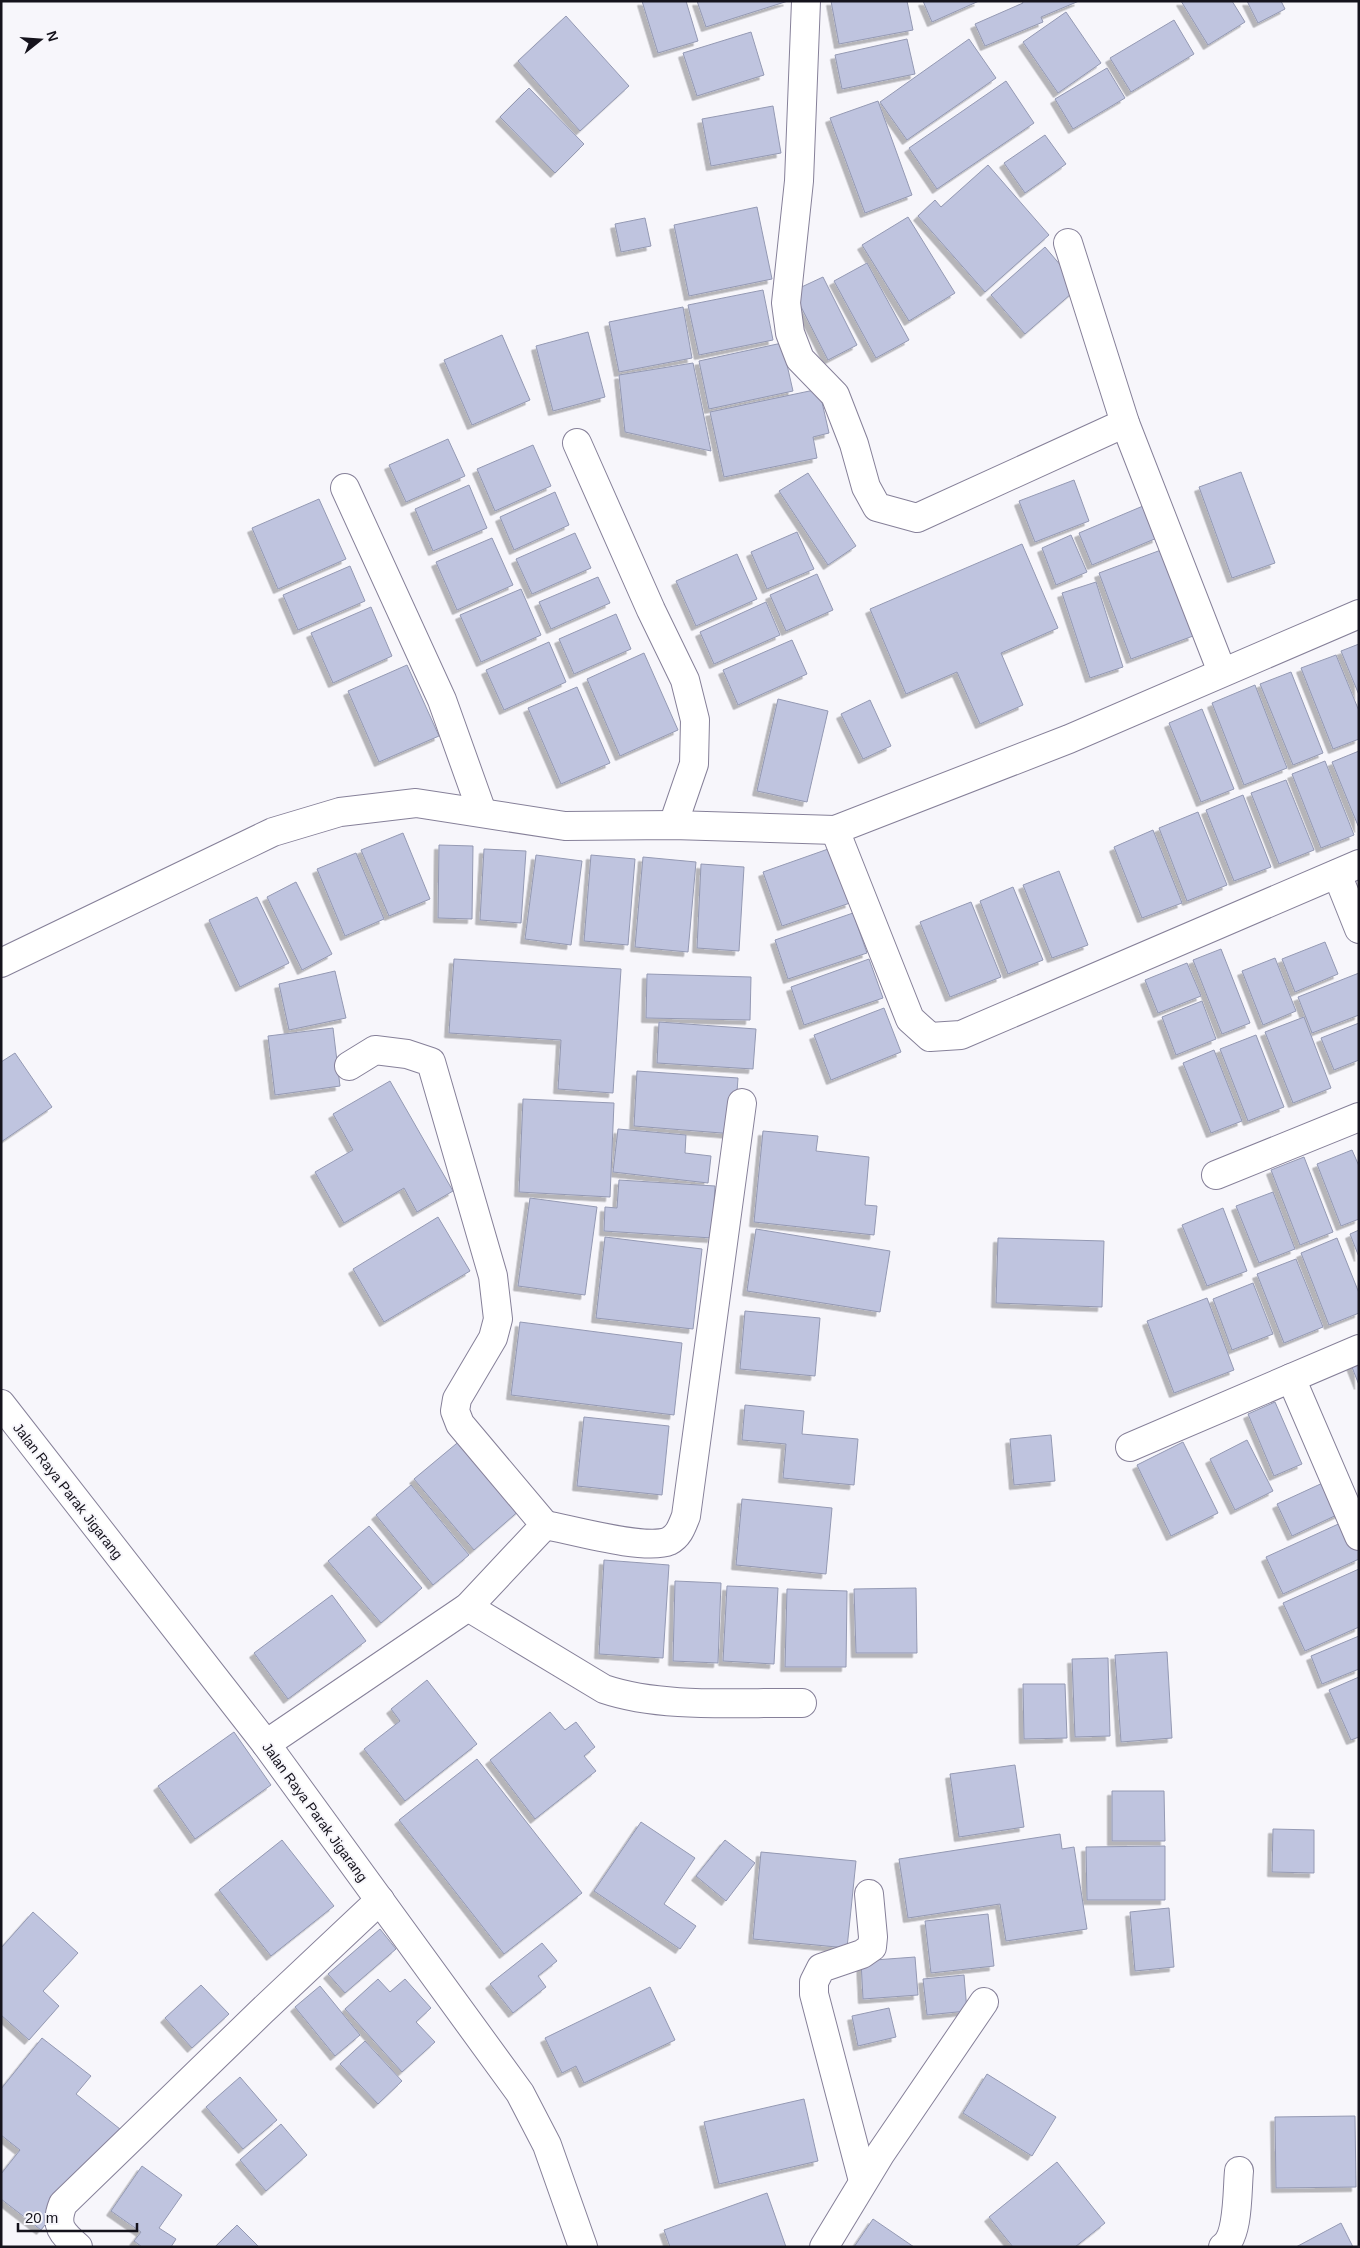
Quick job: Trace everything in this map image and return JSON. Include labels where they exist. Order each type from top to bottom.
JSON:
[{"type":"street","points":[[806,1],[799,181],[786,303],[790,333],[800,359],[835,395],[854,444],[866,486],[877,507],[917,518],[1125,423]]},
{"type":"street","points":[[1068,243],[1125,423],[1222,672]]},
{"type":"street","points":[[576,443],[651,610],[685,680],[695,720],[694,764],[673,825]]},
{"type":"street","points":[[345,488],[442,700],[482,812]]},
{"type":"street","points":[[1,963],[273,832],[340,812],[416,803],[564,826],[673,825],[835,830],[1069,739],[1359,614]]},
{"type":"street","points":[[835,830],[910,1019],[930,1037],[961,1035],[1348,869],[1359,929]]},
{"type":"street","points":[[349,1066],[375,1050],[407,1054],[431,1062],[494,1276],[498,1319],[493,1338],[457,1399],[456,1411],[460,1424],[545,1525],[642,1542],[662,1543],[678,1534],[686,1516],[742,1103]]},
{"type":"street","points":[[1216,1175],[1359,1117]]},
{"type":"street","points":[[1130,1447],[1359,1350]]},
{"type":"street","points":[[1291,1378],[1359,1536]]},
{"type":"street","name":"Jalan Raya Parak Jigarang","points":[[1,1404],[266,1744],[520,2093],[547,2144],[583,2247]]},
{"type":"street","points":[[266,1744],[468,1607],[545,1525]]},
{"type":"street","points":[[468,1607],[604,1689],[628,1697],[656,1701],[802,1703]]},
{"type":"street","points":[[863,2181],[814,1994],[814,1982],[821,1968],[862,1954],[872,1947],[873,1938],[868,1894]]},
{"type":"street","points":[[78,2247],[60,2227],[58,2216],[63,2204],[262,2010],[380,1900]]},
{"type":"street","points":[[824,2247],[863,2181],[984,2002]]},
{"type":"street","points":[[1223,2247],[1229,2243],[1233,2232],[1239,2171]]},
{"type":"building","points":[[642,1],[686,1],[698,41],[658,53]]},
{"type":"building","points":[[697,1],[788,1],[706,27]]},
{"type":"building","points":[[831,1],[907,1],[913,30],[839,44]]},
{"type":"building","points":[[923,1],[979,1],[932,22]]},
{"type":"building","points":[[1022,1],[1079,1],[1041,17],[1043,22],[985,46],[975,24],[1023,3]]},
{"type":"building","points":[[1181,1],[1232,1],[1245,22],[1208,45]]},
{"type":"building","points":[[1247,1],[1281,1],[1285,9],[1258,23]]},
{"type":"building","points":[[1066,12],[1101,63],[1058,93],[1023,42]]},
{"type":"building","points":[[566,16],[629,86],[580,131],[518,61]]},
{"type":"building","points":[[1174,20],[1194,54],[1131,92],[1110,58]]},
{"type":"building","points":[[751,32],[764,75],[697,96],[683,53]]},
{"type":"building","points":[[907,39],[915,74],[842,89],[835,55]]},
{"type":"building","points":[[969,39],[996,78],[907,140],[880,102]]},
{"type":"building","points":[[1107,68],[1125,98],[1073,129],[1055,99]]},
{"type":"building","points":[[1006,81],[1034,123],[937,189],[909,148]]},
{"type":"building","points":[[529,88],[584,144],[555,173],[500,117]]},
{"type":"building","points":[[878,101],[912,195],[865,213],[830,118]]},
{"type":"building","points":[[773,106],[781,153],[711,166],[702,119]]},
{"type":"building","points":[[1045,135],[1066,164],[1025,193],[1004,163]]},
{"type":"building","points":[[988,165],[1049,235],[985,292],[918,216],[935,200],[941,207]]},
{"type":"building","points":[[757,207],[772,279],[689,296],[674,225]]},
{"type":"building","points":[[908,217],[955,293],[909,321],[862,245]]},
{"type":"building","points":[[645,218],[651,246],[621,252],[615,224]]},
{"type":"building","points":[[1045,247],[1079,287],[1025,334],[991,295]]},
{"type":"building","points":[[867,263],[909,340],[876,358],[834,281]]},
{"type":"building","points":[[823,277],[857,345],[828,360],[793,291]]},
{"type":"building","points":[[763,290],[773,340],[699,355],[688,305]]},
{"type":"building","points":[[683,307],[692,358],[619,372],[609,322]]},
{"type":"building","points":[[588,332],[605,397],[553,411],[536,346]]},
{"type":"building","points":[[502,335],[530,400],[472,425],[444,360]]},
{"type":"building","points":[[782,343],[793,391],[709,409],[699,361]]},
{"type":"building","points":[[693,363],[711,451],[625,432],[619,375]]},
{"type":"building","points":[[819,389],[829,433],[813,437],[817,458],[724,477],[710,412]]},
{"type":"building","points":[[448,439],[465,476],[406,502],[389,465]]},
{"type":"building","points":[[533,445],[551,486],[495,511],[477,469]]},
{"type":"building","points":[[1241,472],[1275,563],[1232,578],[1199,487]]},
{"type":"building","points":[[808,473],[856,546],[828,565],[779,491]]},
{"type":"building","points":[[1074,480],[1089,521],[1035,542],[1019,501]]},
{"type":"building","points":[[469,485],[487,528],[433,551],[415,509]]},
{"type":"building","points":[[555,492],[569,525],[514,550],[500,517]]},
{"type":"building","points":[[319,499],[346,559],[278,589],[252,528]]},
{"type":"building","points":[[1143,506],[1157,538],[1092,565],[1079,533]]},
{"type":"building","points":[[797,532],[814,569],[767,589],[751,552]]},
{"type":"building","points":[[575,533],[591,568],[532,594],[516,559]]},
{"type":"building","points":[[1071,535],[1087,572],[1056,585],[1042,548]]},
{"type":"building","points":[[492,538],[513,585],[457,610],[436,562]]},
{"type":"building","points":[[1022,544],[1058,628],[1001,653],[1023,705],[980,724],[957,672],[906,694],[870,609]]},
{"type":"building","points":[[1161,550],[1193,636],[1131,659],[1099,573]]},
{"type":"building","points":[[737,554],[757,599],[696,626],[676,581]]},
{"type":"building","points":[[350,566],[365,601],[298,630],[283,595]]},
{"type":"building","points":[[817,574],[833,610],[786,631],[770,595]]},
{"type":"building","points":[[598,577],[610,603],[551,629],[539,602]]},
{"type":"building","points":[[1096,582],[1123,667],[1090,678],[1062,593]]},
{"type":"building","points":[[521,589],[541,635],[481,662],[460,615]]},
{"type":"building","points":[[766,602],[780,635],[714,664],[700,632]]},
{"type":"building","points":[[371,607],[392,656],[333,683],[311,633]]},
{"type":"building","points":[[616,614],[631,649],[574,674],[559,639]]},
{"type":"building","points":[[792,640],[807,674],[738,705],[723,670]]},
{"type":"building","points":[[549,642],[566,682],[504,710],[486,670]]},
{"type":"building","points":[[1359,644],[1359,695],[1341,651]]},
{"type":"building","points":[[644,653],[678,730],[620,756],[587,679]]},
{"type":"building","points":[[1336,655],[1359,711],[1359,739],[1333,749],[1301,668]]},
{"type":"building","points":[[407,665],[439,736],[379,762],[348,691]]},
{"type":"building","points":[[1291,672],[1323,753],[1293,765],[1260,684]]},
{"type":"building","points":[[1255,685],[1287,768],[1244,785],[1212,703]]},
{"type":"building","points":[[577,687],[610,763],[561,784],[528,708]]},
{"type":"building","points":[[778,699],[828,711],[807,802],[757,791]]},
{"type":"building","points":[[870,700],[891,746],[863,759],[841,714]]},
{"type":"building","points":[[1202,709],[1234,789],[1201,802],[1169,723]]},
{"type":"building","points":[[1359,751],[1359,828],[1332,762]]},
{"type":"building","points":[[1325,761],[1354,835],[1321,848],[1292,774]]},
{"type":"building","points":[[1286,780],[1314,850],[1279,864],[1251,793]]},
{"type":"building","points":[[1243,795],[1271,867],[1234,881],[1206,810]]},
{"type":"building","points":[[1198,812],[1227,885],[1187,901],[1159,828]]},
{"type":"building","points":[[1153,830],[1182,903],[1142,918],[1114,847]]},
{"type":"building","points":[[403,833],[430,899],[389,916],[361,850]]},
{"type":"building","points":[[439,845],[473,846],[472,919],[438,918]]},
{"type":"building","points":[[831,848],[850,903],[782,926],[763,872]]},
{"type":"building","points":[[484,849],[526,851],[521,923],[480,920]]},
{"type":"building","points":[[356,853],[384,919],[345,936],[317,869]]},
{"type":"building","points":[[536,855],[582,861],[571,945],[525,939]]},
{"type":"building","points":[[591,855],[635,859],[628,945],[584,941]]},
{"type":"building","points":[[643,857],[696,862],[688,952],[635,947]]},
{"type":"building","points":[[701,864],[744,867],[739,951],[697,948]]},
{"type":"building","points":[[1059,871],[1088,945],[1052,958],[1023,885]]},
{"type":"building","points":[[296,882],[332,954],[302,970],[267,897]]},
{"type":"building","points":[[1013,887],[1043,960],[1008,974],[980,901]]},
{"type":"building","points":[[257,897],[289,963],[240,987],[209,920]]},
{"type":"building","points":[[971,902],[1001,977],[950,997],[920,922]]},
{"type":"building","points":[[853,913],[867,953],[788,979],[775,940]]},
{"type":"building","points":[[1325,942],[1338,974],[1295,992],[1282,959]]},
{"type":"building","points":[[1221,949],[1250,1023],[1222,1034],[1193,960]]},
{"type":"building","points":[[1275,958],[1296,1011],[1263,1025],[1242,971]]},
{"type":"building","points":[[454,959],[621,969],[613,1093],[558,1089],[561,1040],[449,1033]]},
{"type":"building","points":[[869,959],[883,998],[804,1025],[791,987]]},
{"type":"building","points":[[1187,963],[1201,996],[1158,1013],[1145,980]]},
{"type":"building","points":[[335,971],[346,1018],[289,1030],[279,984]]},
{"type":"building","points":[[1359,973],[1359,1015],[1312,1033],[1298,997]]},
{"type":"building","points":[[647,974],[751,977],[750,1020],[646,1018]]},
{"type":"building","points":[[1202,1001],[1216,1039],[1176,1055],[1162,1017]]},
{"type":"building","points":[[884,1008],[901,1052],[831,1080],[814,1035]]},
{"type":"building","points":[[1304,1017],[1331,1088],[1293,1103],[1265,1032]]},
{"type":"building","points":[[659,1022],[756,1029],[753,1069],[657,1063]]},
{"type":"building","points":[[1359,1023],[1359,1060],[1334,1070],[1321,1038]]},
{"type":"building","points":[[333,1028],[340,1086],[275,1095],[268,1036]]},
{"type":"building","points":[[1256,1035],[1284,1107],[1248,1121],[1220,1049]]},
{"type":"building","points":[[1214,1050],[1242,1121],[1211,1133],[1183,1063]]},
{"type":"building","points":[[15,1053],[52,1107],[1,1142],[1,1062]]},
{"type":"building","points":[[637,1071],[738,1078],[734,1134],[634,1126]]},
{"type":"building","points":[[390,1081],[453,1191],[417,1212],[404,1188],[344,1223],[315,1172],[353,1150],[333,1114]]},
{"type":"building","points":[[523,1099],[614,1103],[610,1197],[519,1192]]},
{"type":"building","points":[[618,1129],[686,1135],[685,1153],[711,1156],[708,1183],[613,1172]]},
{"type":"building","points":[[763,1131],[818,1136],[816,1151],[869,1157],[865,1205],[877,1206],[874,1235],[754,1222]]},
{"type":"building","points":[[1352,1150],[1359,1166],[1359,1219],[1341,1226],[1317,1164]]},
{"type":"building","points":[[1304,1157],[1333,1232],[1300,1245],[1271,1170]]},
{"type":"building","points":[[619,1180],[715,1186],[712,1238],[604,1231],[605,1207],[617,1208]]},
{"type":"building","points":[[1273,1192],[1295,1249],[1259,1263],[1236,1206]]},
{"type":"building","points":[[530,1198],[597,1207],[585,1295],[518,1286]]},
{"type":"building","points":[[1223,1208],[1247,1271],[1207,1286],[1182,1225]]},
{"type":"building","points":[[438,1217],[470,1271],[384,1322],[353,1269]]},
{"type":"building","points":[[756,1229],[890,1251],[880,1312],[747,1291]]},
{"type":"building","points":[[1359,1230],[1359,1257],[1350,1234]]},
{"type":"building","points":[[605,1237],[702,1249],[693,1329],[596,1318]]},
{"type":"building","points":[[998,1238],[1104,1241],[1102,1307],[996,1303]]},
{"type":"building","points":[[1337,1238],[1359,1293],[1359,1313],[1329,1325],[1301,1253]]},
{"type":"building","points":[[1296,1259],[1323,1327],[1284,1343],[1257,1274]]},
{"type":"building","points":[[1253,1283],[1273,1334],[1232,1350],[1213,1299]]},
{"type":"building","points":[[1207,1298],[1234,1370],[1174,1393],[1147,1321]]},
{"type":"building","points":[[745,1311],[820,1318],[815,1376],[740,1369]]},
{"type":"building","points":[[520,1322],[682,1343],[674,1415],[511,1395]]},
{"type":"building","points":[[1359,1359],[1359,1385],[1350,1362]]},
{"type":"building","points":[[1275,1402],[1302,1464],[1274,1476],[1248,1414]]},
{"type":"building","points":[[745,1405],[804,1411],[802,1434],[858,1439],[854,1485],[783,1478],[786,1444],[742,1440]]},
{"type":"building","points":[[584,1417],[669,1426],[662,1495],[577,1486]]},
{"type":"building","points":[[1051,1435],[1055,1481],[1014,1485],[1010,1439]]},
{"type":"building","points":[[462,1439],[521,1509],[474,1550],[414,1479]]},
{"type":"building","points":[[1247,1440],[1273,1491],[1235,1510],[1210,1459]]},
{"type":"building","points":[[1183,1442],[1218,1513],[1171,1536],[1137,1465]]},
{"type":"building","points":[[1327,1481],[1341,1513],[1292,1536],[1277,1504]]},
{"type":"building","points":[[411,1485],[469,1555],[433,1585],[376,1515]]},
{"type":"building","points":[[742,1499],[832,1508],[826,1574],[736,1565]]},
{"type":"building","points":[[1345,1521],[1359,1551],[1359,1559],[1283,1594],[1266,1557]]},
{"type":"building","points":[[369,1526],[422,1588],[381,1623],[328,1561]]},
{"type":"building","points":[[604,1560],[669,1565],[663,1658],[599,1654]]},
{"type":"building","points":[[1359,1569],[1359,1627],[1305,1651],[1283,1603]]},
{"type":"building","points":[[675,1581],[721,1583],[718,1663],[673,1661]]},
{"type":"building","points":[[727,1586],[778,1588],[774,1664],[723,1661]]},
{"type":"building","points":[[916,1588],[917,1653],[856,1653],[854,1589]]},
{"type":"building","points":[[787,1589],[847,1591],[846,1667],[785,1667]]},
{"type":"building","points":[[332,1595],[366,1641],[288,1699],[254,1653]]},
{"type":"building","points":[[1359,1636],[1359,1669],[1322,1684],[1311,1656]]},
{"type":"building","points":[[1167,1652],[1172,1738],[1121,1742],[1115,1655]]},
{"type":"building","points":[[1108,1658],[1110,1736],[1075,1737],[1072,1659]]},
{"type":"building","points":[[1359,1677],[1359,1737],[1351,1740],[1329,1690]]},
{"type":"building","points":[[427,1680],[477,1744],[405,1801],[364,1749],[400,1721],[391,1709]]},
{"type":"building","points":[[1023,1684],[1065,1684],[1067,1738],[1024,1739]]},
{"type":"building","points":[[550,1712],[565,1730],[576,1722],[595,1747],[584,1756],[596,1771],[535,1819],[490,1760]]},
{"type":"building","points":[[234,1732],[271,1785],[195,1839],[158,1786]]},
{"type":"building","points":[[477,1759],[582,1893],[504,1954],[399,1820]]},
{"type":"building","points":[[1015,1765],[1024,1827],[959,1837],[950,1774]]},
{"type":"building","points":[[1112,1791],[1164,1791],[1165,1841],[1112,1841]]},
{"type":"building","points":[[641,1822],[695,1858],[664,1904],[696,1926],[680,1949],[594,1891]]},
{"type":"building","points":[[1273,1829],[1314,1830],[1314,1873],[1272,1872]]},
{"type":"building","points":[[1060,1834],[1062,1849],[1074,1847],[1087,1929],[1006,1941],[1000,1904],[908,1918],[899,1859]]},
{"type":"building","points":[[282,1840],[334,1906],[271,1956],[219,1890]]},
{"type":"building","points":[[725,1840],[755,1863],[726,1901],[696,1876]]},
{"type":"building","points":[[1165,1846],[1165,1900],[1087,1900],[1086,1847]]},
{"type":"building","points":[[761,1852],[856,1861],[847,1948],[753,1939]]},
{"type":"building","points":[[1169,1908],[1174,1967],[1135,1971],[1130,1912]]},
{"type":"building","points":[[33,1912],[78,1953],[43,1991],[59,2006],[29,2040],[1,2015],[1,1948]]},
{"type":"building","points":[[988,1914],[994,1966],[931,1973],[925,1921]]},
{"type":"building","points":[[380,1929],[396,1949],[345,1993],[328,1974]]},
{"type":"building","points":[[542,1943],[557,1961],[538,1976],[546,1987],[513,2013],[490,1984]]},
{"type":"building","points":[[915,1957],[918,1995],[863,1999],[861,1961]]},
{"type":"building","points":[[964,1975],[967,2011],[927,2015],[923,1979]]},
{"type":"building","points":[[378,1979],[390,1992],[405,1979],[431,2008],[416,2022],[435,2042],[402,2072],[345,2009]]},
{"type":"building","points":[[201,1985],[229,2014],[192,2048],[165,2018]]},
{"type":"building","points":[[320,1986],[360,2035],[335,2056],[295,2007]]},
{"type":"building","points":[[650,1987],[675,2040],[584,2083],[576,2066],[562,2073],[545,2038]]},
{"type":"building","points":[[889,2008],[896,2037],[858,2046],[852,2016]]},
{"type":"building","points":[[42,2038],[91,2076],[76,2094],[120,2129],[41,2230],[1,2199],[1,2174],[20,2150],[1,2135],[1,2089]]},
{"type":"building","points":[[365,2041],[402,2081],[378,2104],[340,2064]]},
{"type":"building","points":[[987,2074],[1056,2117],[1032,2156],[963,2113]]},
{"type":"building","points":[[240,2077],[277,2120],[243,2149],[206,2107]]},
{"type":"building","points":[[804,2099],[818,2161],[719,2184],[704,2122]]},
{"type":"building","points":[[1355,2116],[1356,2187],[1276,2188],[1275,2117]]},
{"type":"building","points":[[281,2124],[307,2155],[266,2191],[240,2160]]},
{"type":"building","points":[[1057,2162],[1105,2223],[1075,2247],[1013,2247],[989,2217]]},
{"type":"building","points":[[142,2166],[182,2195],[159,2228],[176,2239],[171,2247],[142,2247],[134,2241],[141,2232],[111,2211]]},
{"type":"building","points":[[767,2193],[786,2247],[670,2247],[664,2230]]},
{"type":"building","points":[[873,2219],[914,2247],[854,2247]]},
{"type":"building","points":[[1341,2223],[1353,2247],[1296,2247]]},
{"type":"building","points":[[237,2225],[259,2247],[215,2247]]}]
